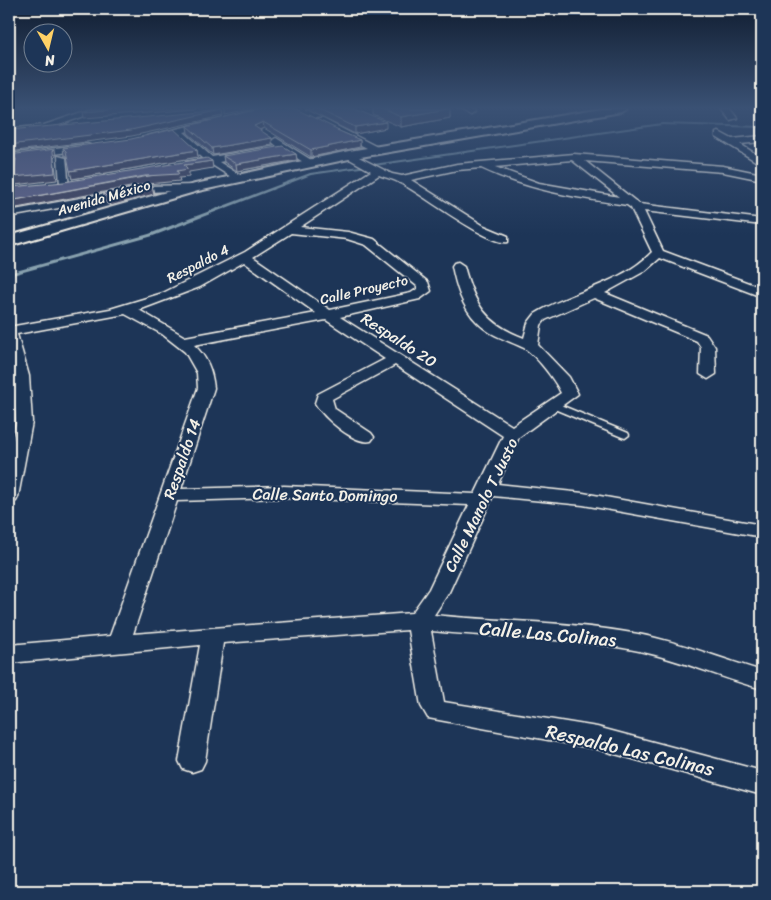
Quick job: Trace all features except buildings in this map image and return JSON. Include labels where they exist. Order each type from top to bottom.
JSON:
[{"type":"street","points":[[9,157],[57,151]]},
{"type":"street","points":[[200,151],[239,179]]},
{"type":"street","points":[[180,165],[263,151]]},
{"type":"street","points":[[292,151],[311,163]]},
{"type":"street","name":"Avenida México","points":[[9,241],[195,188],[372,151]]},
{"type":"street","points":[[744,151],[762,162]]},
{"type":"street","points":[[349,155],[402,179],[480,228],[504,239]]},
{"type":"street","points":[[51,187],[70,185],[61,158]]},
{"type":"street","points":[[574,158],[614,186],[633,205],[658,253],[762,294]]},
{"type":"street","points":[[402,179],[432,171],[482,164],[574,158],[722,169],[762,177]]},
{"type":"street","points":[[482,164],[496,172],[532,183],[633,205],[762,222]]},
{"type":"street","name":"Respaldo 4","points":[[9,331],[127,309],[166,297],[202,281],[245,257],[379,170]]},
{"type":"street","points":[[9,214],[147,189],[195,188]]},
{"type":"street","name":"Calle Proyecto","points":[[184,342],[328,316],[415,296],[424,291],[423,285],[370,242],[348,236],[286,229]]},
{"type":"street","points":[[458,266],[466,293],[480,320],[502,334],[531,346],[534,326],[537,320],[595,293],[646,265],[658,253]]},
{"type":"street","name":"Respaldo 20","points":[[245,257],[328,316],[512,434]]},
{"type":"street","points":[[595,293],[702,338],[708,347],[708,374]]},
{"type":"street","name":"Respaldo 14","points":[[119,644],[206,388],[207,376],[204,366],[184,342],[127,309]]},
{"type":"street","points":[[9,331],[15,378],[24,422],[9,497]]},
{"type":"street","name":"Calle Manolo T Justo","points":[[418,621],[442,585],[512,434],[566,398],[570,390],[564,380],[531,346]]},
{"type":"street","points":[[365,437],[328,412],[323,403],[324,397],[396,359]]},
{"type":"street","name":"Calle Santo Domingo","points":[[170,496],[284,492],[483,494],[583,500],[762,531]]},
{"type":"street","name":"Calle Las Colinas","points":[[9,654],[213,636],[418,621],[490,629],[571,632],[640,643],[762,680]]},
{"type":"street","name":"Respaldo Las Colinas","points":[[418,621],[433,706],[437,711],[597,738],[762,782]]},
{"type":"street","points":[[192,761],[213,636]]},
{"type":"lane","points":[[555,406],[625,434]]},
{"type":"waterway","points":[[9,275],[151,235],[310,174],[472,151]]}]
